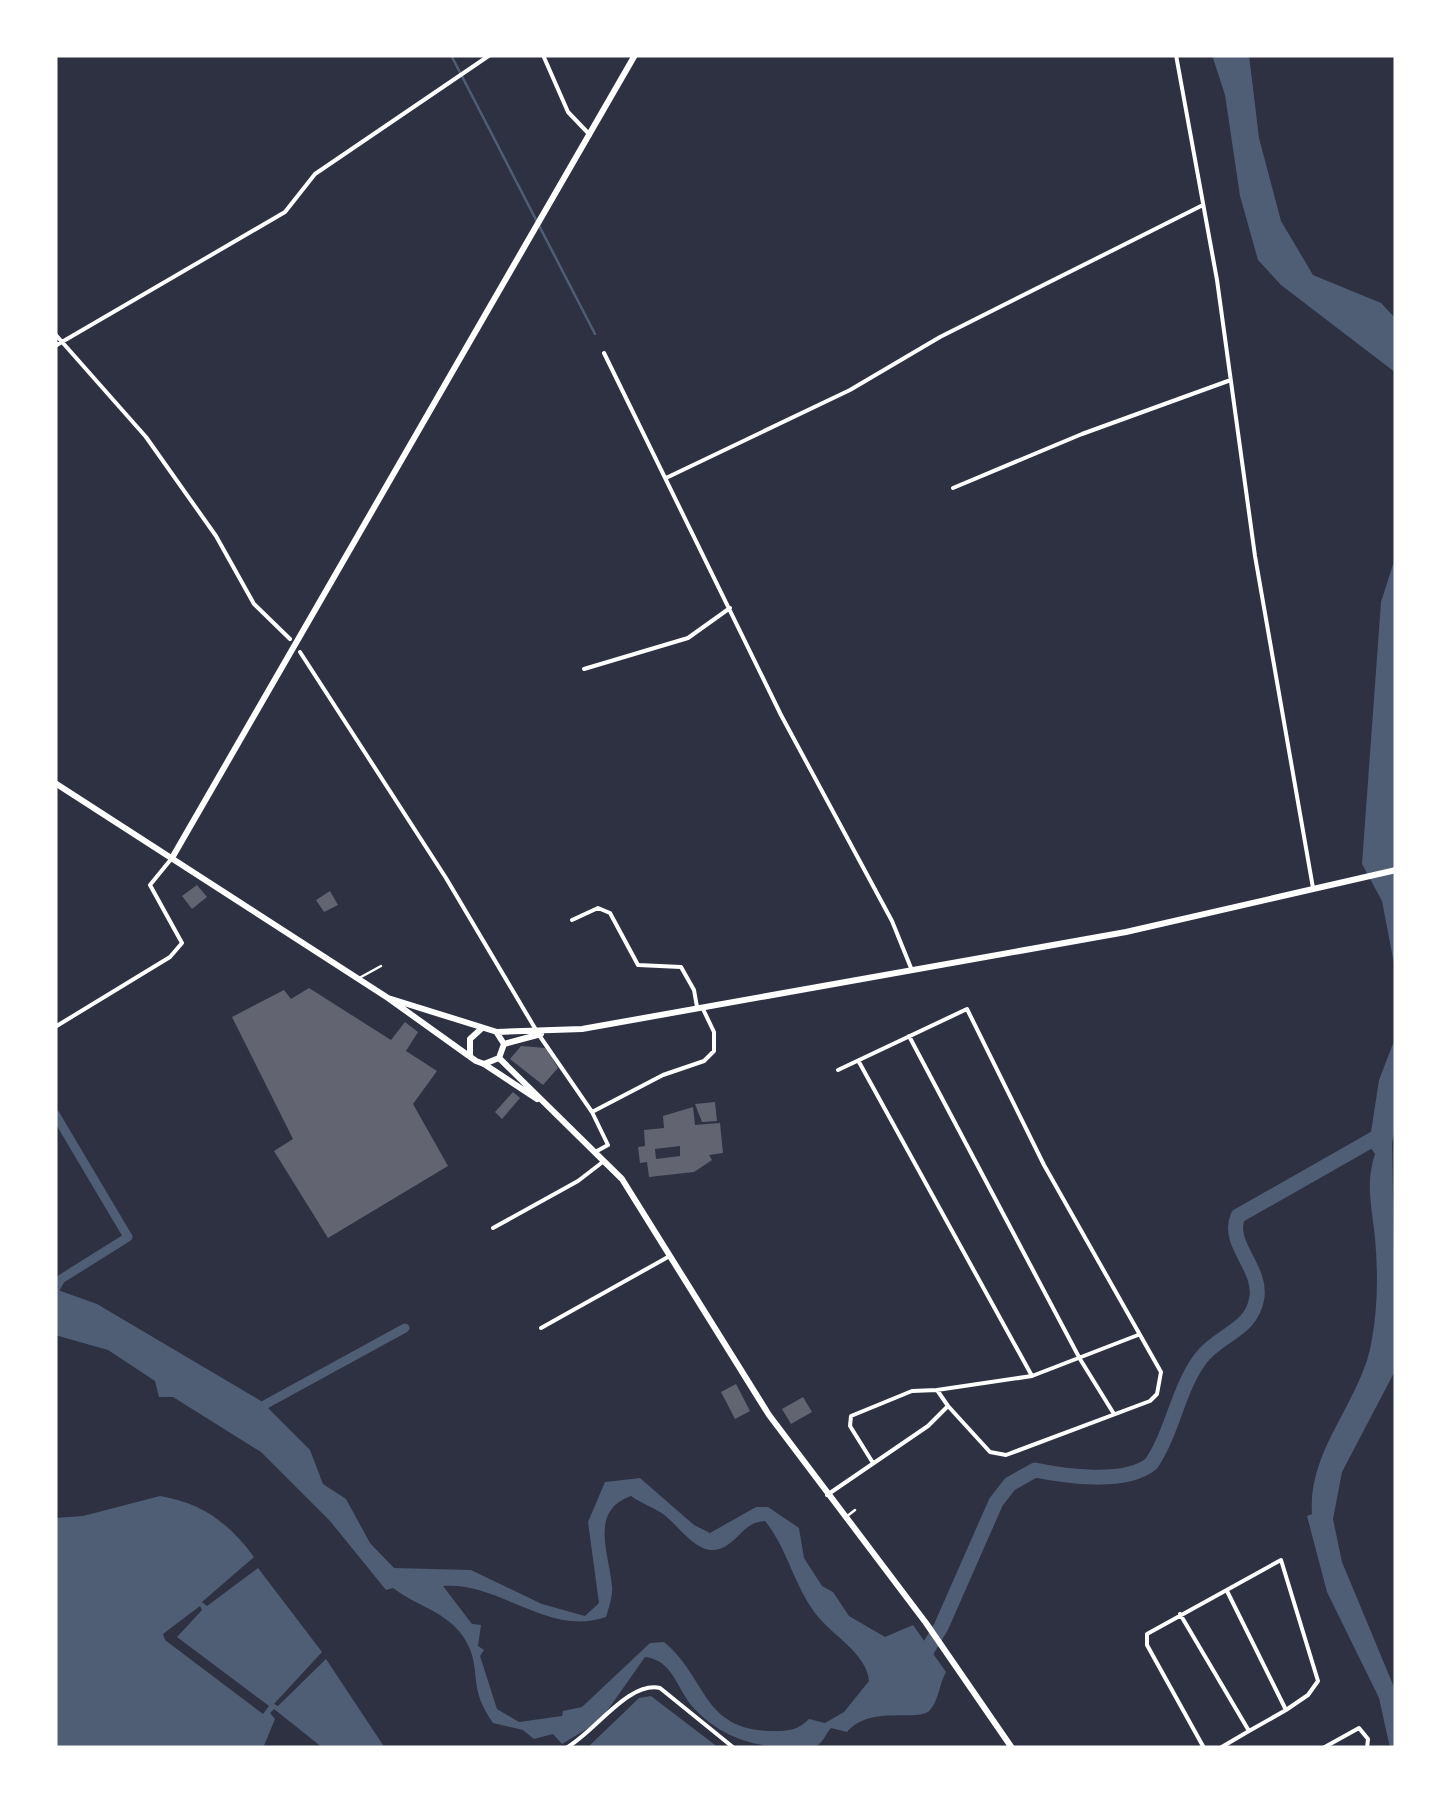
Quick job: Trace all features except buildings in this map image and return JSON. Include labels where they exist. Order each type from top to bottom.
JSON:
[{"type":"main road","points":[[172,858],[635,55]]},
{"type":"main road","points":[[55,782],[553,1109]]},
{"type":"main road","points":[[504,1044],[538,1034],[912,972],[1396,870]]},
{"type":"main road","points":[[388,998],[482,1029],[538,1034]]},
{"type":"main road","points":[[470,1055],[470,1039],[482,1029]]},
{"type":"main road","points":[[484,1064],[499,1058],[504,1044],[497,1032]]},
{"type":"main road","points":[[499,1058],[606,1159],[769,1415],[945,1649],[1012,1748]]},
{"type":"street","points":[[55,346],[284,212],[315,174],[490,55]]},
{"type":"street","points":[[543,55],[568,112],[590,136]]},
{"type":"street","points":[[1176,55],[1204,205],[1228,381],[1313,890]]},
{"type":"street","points":[[666,478],[850,390],[940,337],[1204,205]]},
{"type":"street","points":[[55,334],[146,437],[216,536],[254,604],[290,639]]},
{"type":"street","points":[[604,353],[782,715],[892,922],[912,972]]},
{"type":"street","points":[[953,488],[1082,434],[1228,381]]},
{"type":"street","points":[[584,669],[688,638],[730,608]]},
{"type":"street","points":[[300,652],[446,878],[538,1034],[592,1112],[608,1144],[597,1152]]},
{"type":"street","points":[[55,1027],[170,958],[182,942],[150,885],[172,858]]},
{"type":"street","points":[[572,920],[598,908],[610,913],[638,964],[682,966],[717,1044],[704,1061],[663,1076],[592,1112]]},
{"type":"street","points":[[838,1070],[966,1008],[1044,1165],[1161,1372],[1161,1383],[1150,1401],[998,1456],[990,1452],[936,1390]]},
{"type":"street","points":[[909,1036],[1080,1358],[1115,1416]]},
{"type":"street","points":[[859,1062],[1032,1376]]},
{"type":"street","points":[[493,1228],[578,1181],[606,1159]]},
{"type":"street","points":[[541,1328],[671,1256]]},
{"type":"street","points":[[873,1463],[850,1426],[851,1416],[912,1391],[1032,1376],[1139,1335]]},
{"type":"street","points":[[828,1495],[928,1426],[948,1406]]},
{"type":"street","points":[[1204,1748],[1147,1644],[1147,1634],[1281,1560],[1318,1681],[1308,1695],[1220,1748]]},
{"type":"street","points":[[1226,1589],[1286,1710]]},
{"type":"street","points":[[1180,1614],[1249,1730]]},
{"type":"street","points":[[566,1748],[595,1729],[635,1690],[646,1685],[660,1688],[734,1748]]},
{"type":"street","points":[[1323,1748],[1359,1728],[1368,1739],[1367,1748]]},
{"type":"lane","points":[[358,979],[382,966]]},
{"type":"lane","points":[[845,1518],[855,1510]]},
{"type":"water","points":[[1212,55],[1249,55],[1259,138],[1281,221],[1313,275],[1381,303],[1396,319],[1396,373],[1281,285],[1258,260],[1240,196],[1225,95]]},
{"type":"water","points":[[1396,555],[1396,974],[1382,901],[1362,864],[1381,602]]},
{"type":"water","points":[[1396,1036],[1396,1122],[1392,1143],[1396,1369],[1342,1472],[1333,1519],[1342,1562],[1394,1687],[1396,1748],[1390,1748],[1379,1698],[1327,1592],[1307,1516],[1312,1514],[1313,1490],[1326,1446],[1358,1383],[1372,1339],[1377,1276],[1370,1185],[1375,1154],[1363,1137],[1371,1132],[1379,1080]]},
{"type":"water","points":[[55,1289],[97,1304],[261,1401],[310,1450],[323,1484],[346,1499],[370,1543],[394,1568],[471,1570],[542,1604],[585,1616],[599,1603],[588,1522],[605,1482],[640,1478],[694,1525],[710,1533],[756,1507],[768,1507],[799,1528],[804,1558],[849,1616],[885,1637],[913,1625],[946,1672],[935,1702],[924,1714],[881,1716],[847,1732],[831,1728],[820,1743],[810,1748],[760,1745],[711,1724],[691,1705],[667,1668],[645,1657],[600,1721],[562,1744],[553,1734],[534,1739],[523,1730],[493,1723],[480,1700],[469,1647],[454,1626],[393,1588],[386,1590],[330,1521],[261,1452],[173,1397],[159,1397],[155,1381],[108,1350],[55,1335]],"holes":[[[631,1496],[660,1512],[707,1549],[726,1546],[748,1527],[765,1521],[815,1613],[855,1653],[867,1671],[869,1681],[844,1712],[825,1723],[809,1719],[784,1731],[750,1729],[719,1712],[664,1642],[650,1643],[582,1707],[563,1711],[562,1716],[519,1722],[497,1709],[480,1656],[484,1650],[478,1646],[481,1625],[472,1624],[443,1586],[485,1592],[564,1620],[606,1617],[612,1590],[606,1522],[618,1503]]]},
{"type":"water","points":[[160,1496],[202,1509],[224,1525],[254,1557],[202,1602],[207,1606],[258,1568],[322,1652],[274,1704],[278,1706],[326,1659],[385,1748],[323,1748],[274,1709],[270,1713],[275,1719],[263,1748],[55,1748],[55,1518],[83,1516]],"holes":[[[200,1606],[202,1610],[177,1637],[269,1706],[263,1714],[165,1640],[163,1634]]]},
{"type":"water","points":[[651,1696],[719,1748],[587,1748],[639,1698]]},
{"type":"waterway","points":[[451,55],[595,334]]},
{"type":"waterway","points":[[55,1114],[128,1237],[61,1279],[55,1289]]},
{"type":"waterway","points":[[920,1662],[941,1627],[996,1502],[1010,1484],[1035,1470],[1111,1477],[1140,1471],[1151,1464],[1193,1370],[1208,1350],[1249,1318],[1254,1308],[1257,1286],[1236,1236],[1238,1216],[1377,1137]]},
{"type":"waterway","points":[[255,1410],[405,1328]]}]
